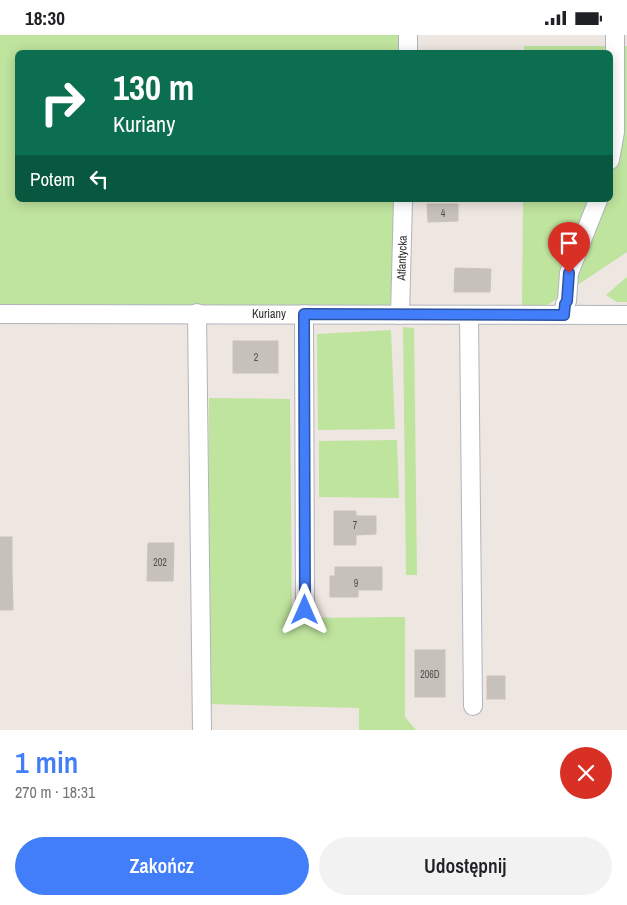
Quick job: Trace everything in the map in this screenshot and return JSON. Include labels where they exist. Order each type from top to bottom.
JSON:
[{"type":"street","points":[[408,35],[408,50]]},
{"type":"street","points":[[613,139],[615,35]]},
{"type":"street","name":"Atlantycka","points":[[400,315],[404,202]]},
{"type":"street","points":[[565,308],[569,273],[597,202]]},
{"type":"street","name":"Kuriany","points":[[0,314],[469,315],[565,308],[627,315]]},
{"type":"street","points":[[197,313],[202,730]]},
{"type":"street","points":[[304,314],[305,610]]},
{"type":"street","points":[[469,315],[473,707]]},
{"type":"green space","points":[[0,35],[398,35],[398,50],[15,50],[15,202],[395,202],[393,305],[0,305]]},
{"type":"green space","points":[[524,46],[627,46],[627,252],[546,306],[522,306],[523,202],[613,202],[613,50],[524,50]]},
{"type":"green space","points":[[627,277],[627,302],[617,302],[606,295]]},
{"type":"green space","points":[[403,327],[414,328],[417,575],[406,575]]},
{"type":"green space","points":[[391,330],[395,429],[318,430],[317,334]]},
{"type":"green space","points":[[209,398],[290,399],[292,618],[405,617],[405,717],[416,730],[359,730],[359,708],[208,704]]},
{"type":"green space","points":[[397,440],[399,498],[319,497],[319,441]]},
{"type":"building","points":[[427,204],[458,204],[458,221],[428,222]]},
{"type":"building","points":[[455,268],[491,269],[490,292],[454,292]]},
{"type":"building","points":[[233,341],[278,341],[278,373],[233,373]]},
{"type":"building","points":[[334,511],[356,511],[356,516],[376,516],[376,534],[356,535],[356,545],[334,545]]},
{"type":"building","points":[[0,537],[12,537],[12,573],[0,573]]},
{"type":"building","points":[[148,543],[174,543],[173,581],[147,581]]},
{"type":"building","points":[[335,567],[382,567],[382,590],[358,590],[358,597],[330,597],[330,576],[335,576]]},
{"type":"building","points":[[0,573],[12,573],[13,610],[0,610]]},
{"type":"building","points":[[415,650],[445,650],[445,697],[415,697]]},
{"type":"building","points":[[487,676],[505,676],[505,699],[487,699]]},
{"type":"route","points":[[305,610],[304,314],[564,315],[569,273]]}]
